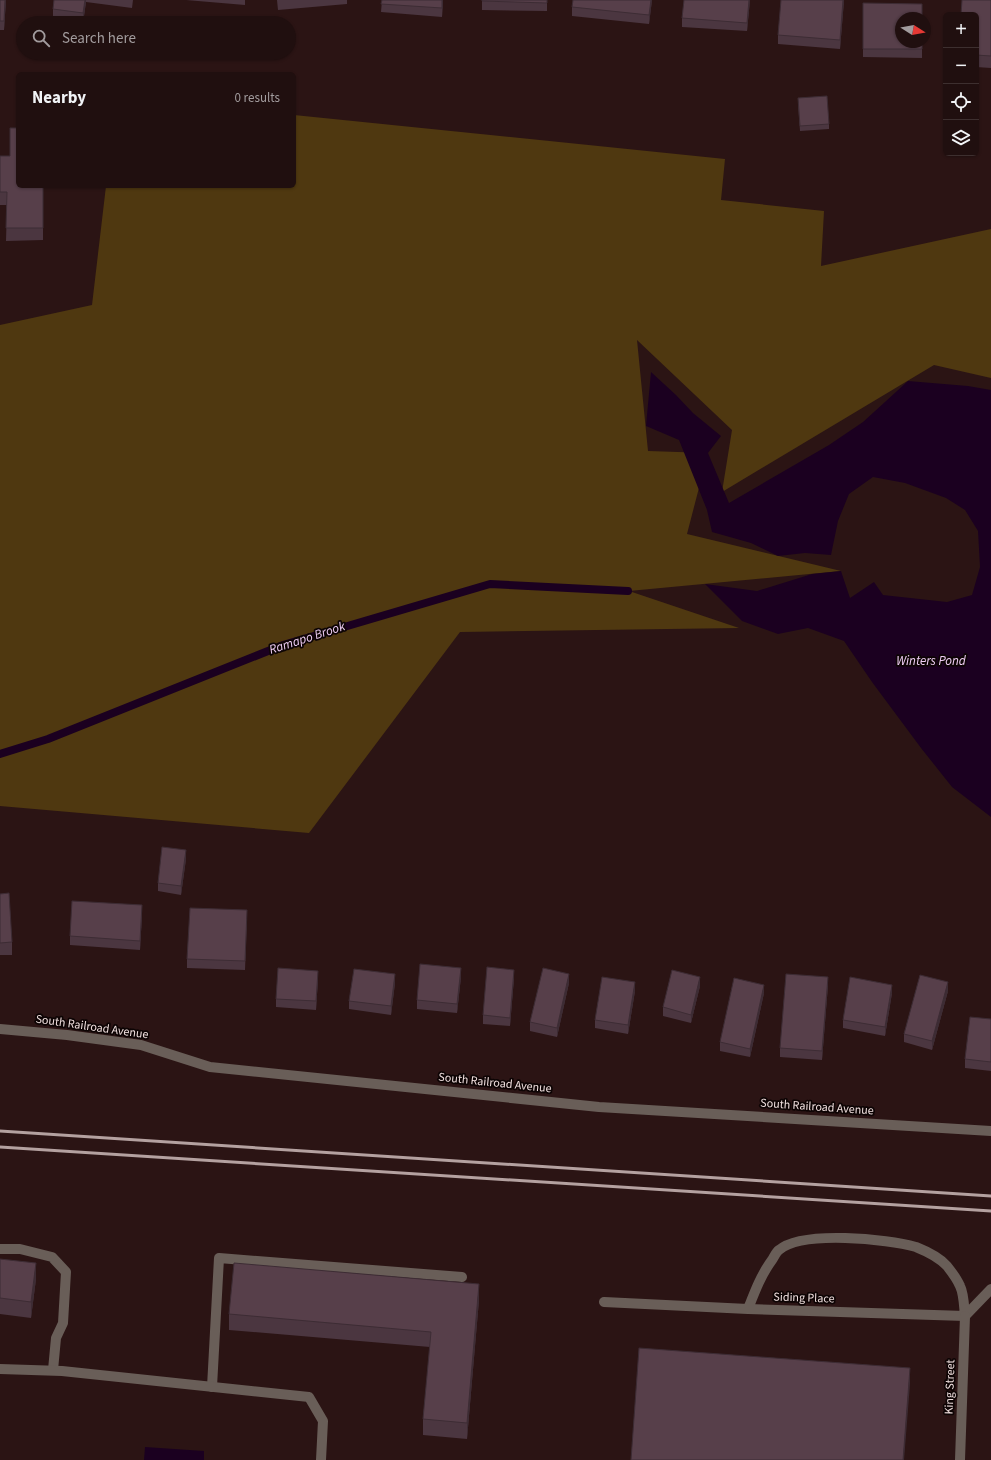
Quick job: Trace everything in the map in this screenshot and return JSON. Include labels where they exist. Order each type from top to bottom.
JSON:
[{"type":"street","name":"South Railroad Avenue","points":[[0,1029],[67,1035],[141,1045],[210,1067],[599,1107],[991,1131]]},
{"type":"street","name":"King Street","points":[[748,1309],[765,1269],[779,1250],[799,1241],[832,1238],[873,1240],[897,1243],[917,1248],[932,1255],[946,1265],[961,1286],[965,1316],[960,1460]]},
{"type":"street","points":[[0,1248],[20,1249],[52,1257],[66,1272],[63,1323],[56,1338],[53,1370]]},
{"type":"street","points":[[212,1387],[219,1258],[462,1277]]},
{"type":"street","points":[[965,1316],[991,1289]]},
{"type":"street","name":"Siding Place","points":[[604,1302],[748,1309],[965,1316]]},
{"type":"street","points":[[0,1369],[53,1370],[309,1397],[323,1421],[321,1460]]},
{"type":"shaded area","points":[[296,115],[725,159],[721,200],[824,211],[821,266],[991,229],[991,378],[934,365],[722,492],[732,430],[637,340],[648,451],[708,453],[687,534],[841,571],[629,591],[739,628],[460,632],[309,833],[0,806],[0,325],[92,305],[106,188],[296,188]]},
{"type":"water","name":"Winters Pond","points":[[651,372],[693,413],[721,436],[708,453],[729,503],[829,445],[863,422],[908,381],[968,386],[991,390],[991,817],[952,787],[872,682],[844,641],[808,628],[778,634],[742,621],[705,584],[757,591],[812,574],[841,571],[850,598],[874,582],[883,595],[947,602],[972,595],[980,567],[978,531],[965,510],[946,498],[905,483],[873,477],[849,494],[838,521],[831,555],[805,553],[778,556],[751,543],[712,532],[707,510],[679,440],[646,426]]},
{"type":"water","points":[[145,1447],[204,1451],[204,1460],[144,1460]]},
{"type":"building","points":[[0,0],[5,0],[4,21],[0,21]]},
{"type":"building","points":[[54,0],[85,0],[83,13],[53,9]]},
{"type":"building","points":[[382,0],[442,0],[442,8],[381,4]]},
{"type":"building","points":[[547,0],[547,3],[482,1]]},
{"type":"building","points":[[573,0],[651,0],[649,15],[572,7]]},
{"type":"building","points":[[684,0],[749,0],[747,23],[682,18]]},
{"type":"building","points":[[781,0],[843,0],[840,40],[778,35]]},
{"type":"building","points":[[962,0],[991,0],[991,56],[979,55],[979,12],[961,12]]},
{"type":"building","points":[[863,3],[922,4],[922,12],[895,12],[895,48],[922,49],[863,49]]},
{"type":"building","points":[[827,96],[829,124],[800,126],[798,98]]},
{"type":"building","points":[[10,128],[16,128],[16,188],[43,188],[43,228],[6,228],[7,192],[0,192],[0,156],[10,156]]},
{"type":"building","points":[[162,847],[186,850],[181,886],[158,883]]},
{"type":"building","points":[[9,893],[12,942],[0,943],[0,894]]},
{"type":"building","points":[[72,901],[142,905],[140,941],[70,936]]},
{"type":"building","points":[[190,908],[247,910],[245,961],[187,959]]},
{"type":"building","points":[[420,964],[461,968],[457,1004],[417,1000]]},
{"type":"building","points":[[487,967],[514,970],[510,1018],[483,1015]]},
{"type":"building","points":[[278,968],[318,971],[316,1001],[276,999]]},
{"type":"building","points":[[543,968],[569,974],[557,1028],[530,1022]]},
{"type":"building","points":[[354,969],[395,974],[391,1006],[349,1001]]},
{"type":"building","points":[[672,970],[700,977],[691,1015],[663,1007]]},
{"type":"building","points":[[786,974],[828,977],[822,1051],[780,1048]]},
{"type":"building","points":[[920,975],[948,982],[932,1041],[904,1034]]},
{"type":"building","points":[[602,977],[635,982],[628,1025],[595,1020]]},
{"type":"building","points":[[850,977],[892,985],[885,1027],[843,1020]]},
{"type":"building","points":[[734,978],[764,985],[750,1049],[720,1042]]},
{"type":"building","points":[[970,1017],[991,1019],[991,1062],[965,1059]]},
{"type":"building","points":[[0,1259],[36,1263],[31,1302],[0,1298]]},
{"type":"building","points":[[234,1263],[479,1284],[467,1423],[423,1419],[431,1332],[229,1314]]},
{"type":"building","points":[[639,1348],[910,1368],[903,1460],[631,1460]]},
{"type":"waterway","name":"Ramapo Brook","points":[[0,754],[48,739],[283,645],[490,584],[628,591]]},
{"type":"railway","points":[[0,1131],[991,1196]]},
{"type":"railway","points":[[0,1147],[991,1211]]}]
